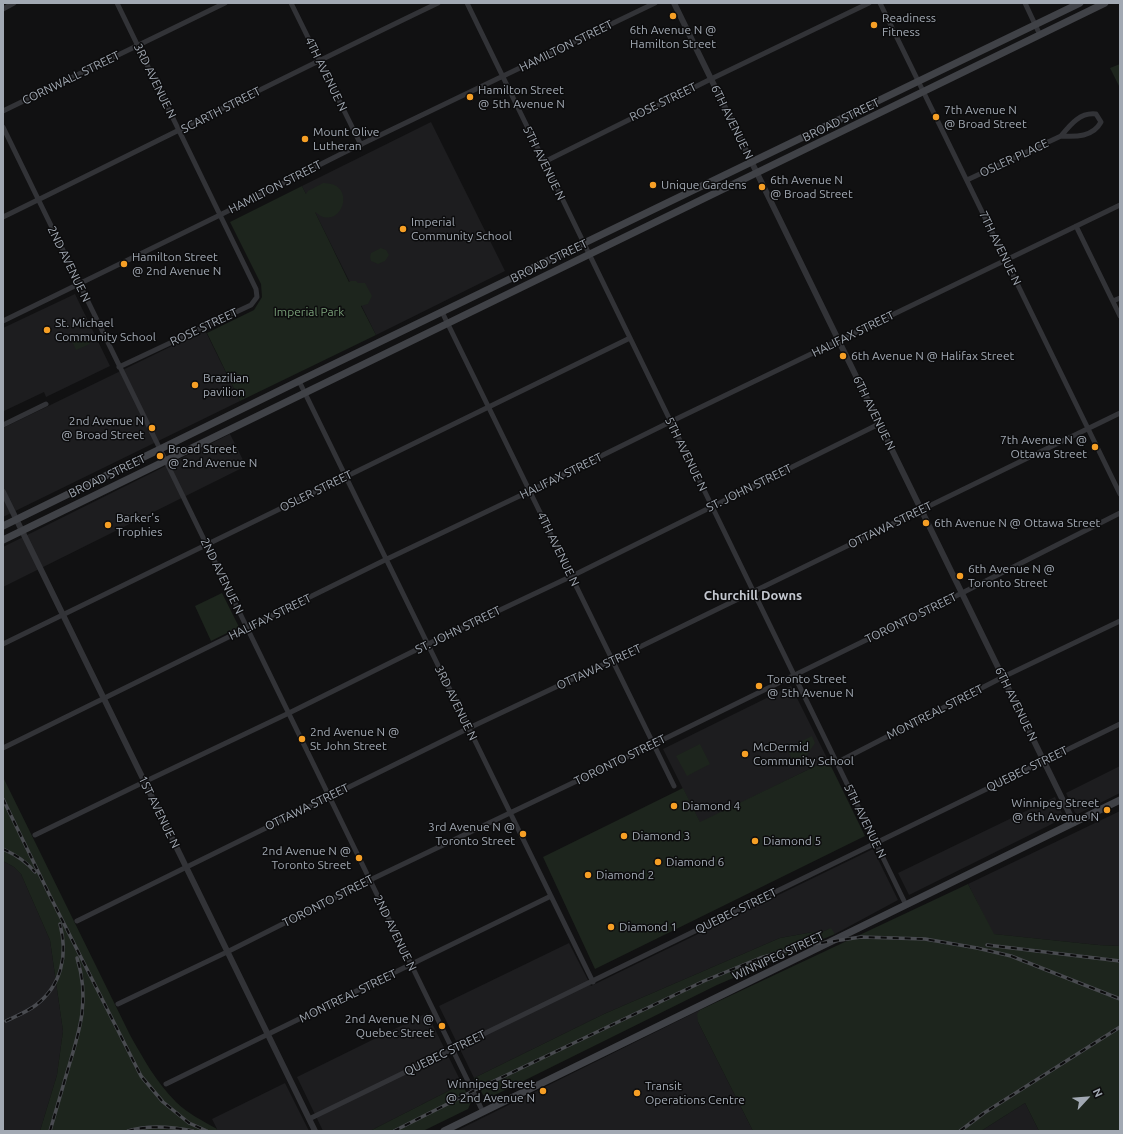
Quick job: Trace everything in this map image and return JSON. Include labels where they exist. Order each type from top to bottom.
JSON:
[{"type":"main road","name":"BROAD STREET","points":[[3,526],[918,80],[1080,3]]},
{"type":"main road","name":"BROAD STREET","points":[[3,540],[1105,3]]},
{"type":"main road","name":"WINNIPEG STREET","points":[[444,1131],[738,987],[836,941],[1120,800]]},
{"type":"street","points":[[3,9],[14,3]]},
{"type":"street","name":"3RD AVENUE N","points":[[117,3],[256,289]]},
{"type":"street","name":"CORNWALL STREET","points":[[3,111],[225,3]]},
{"type":"street","name":"4TH AVENUE N","points":[[291,3],[361,145]]},
{"type":"street","name":"SCARTH STREET","points":[[3,217],[179,131],[319,60],[438,3]]},
{"type":"street","name":"5TH AVENUE N","points":[[467,3],[906,905]]},
{"type":"street","name":"HAMILTON STREET","points":[[3,321],[502,76],[655,3]]},
{"type":"street","name":"6TH AVENUE N","points":[[674,3],[1074,823]]},
{"type":"street","name":"ROSE STREET","points":[[544,162],[711,79],[870,3]]},
{"type":"street","name":"7TH AVENUE N","points":[[880,3],[1120,494]]},
{"type":"street","points":[[1025,3],[1040,35]]},
{"type":"street","name":"OSLER PLACE","points":[[967,180],[1061,136],[1071,124],[1088,113],[1096,114],[1101,122],[1097,129],[1087,134],[1078,137],[1061,136]]},
{"type":"street","name":"2ND AVENUE N","points":[[3,127],[483,1112]]},
{"type":"street","name":"HALIFAX STREET","points":[[3,748],[386,560],[1120,205]]},
{"type":"street","points":[[1076,226],[1120,316]]},
{"type":"street","name":"ROSE STREET","points":[[119,366],[251,305],[257,297],[256,289]]},
{"type":"street","points":[[1113,301],[1120,298]]},
{"type":"street","name":"4TH AVENUE N","points":[[442,312],[674,786]]},
{"type":"street","name":"OSLER STREET","points":[[3,644],[630,338]]},
{"type":"street","name":"3RD AVENUE N","points":[[299,381],[593,982]]},
{"type":"street","points":[[3,425],[46,404]]},
{"type":"street","name":"OTTAWA STREET","points":[[77,921],[329,796],[613,660],[1120,413]]},
{"type":"street","name":"ST. JOHN STREET","points":[[36,835],[428,644],[572,576],[879,424]]},
{"type":"street","name":"1ST AVENUE N","points":[[3,492],[315,1131]]},
{"type":"street","name":"TORONTO STREET","points":[[118,1004],[227,952],[370,880],[654,744],[962,593],[1120,513]]},
{"type":"street","name":"MONTREAL STREET","points":[[836,763],[1003,677],[1120,621]]},
{"type":"street","name":"QUEBEC STREET","points":[[309,1119],[1120,724]]},
{"type":"street","name":"MONTREAL STREET","points":[[166,1084],[551,896]]},
{"type":"shaded area","name":"Imperial Community School","points":[[431,122],[505,271],[376,335],[302,186]]},
{"type":"shaded area","points":[[75,294],[110,366],[46,397],[44,392],[4,411],[3,328]]},
{"type":"shaded area","points":[[205,330],[240,401],[3,517],[3,428]]},
{"type":"shaded area","points":[[230,434],[246,466],[3,587],[3,547]]},
{"type":"shaded area","name":"McDermid Community School","points":[[791,686],[828,760],[700,823],[663,749]]},
{"type":"shaded area","points":[[1120,766],[1120,793],[1076,815],[1066,793]]},
{"type":"shaded area","points":[[1055,797],[1064,818],[909,895],[898,873]]},
{"type":"shaded area","points":[[1120,811],[1120,946],[993,934],[968,884]]},
{"type":"shaded area","points":[[873,849],[898,900],[835,934],[830,929],[822,932],[813,932],[780,938],[604,1014],[474,1078],[439,1006],[569,943],[591,986]]},
{"type":"shaded area","points":[[3,861],[14,867],[21,874],[50,940],[63,1031],[57,1075],[40,1131],[3,1131]]},
{"type":"shaded area","points":[[700,1010],[698,1022],[753,1131],[456,1131]]},
{"type":"shaded area","points":[[427,1013],[462,1084],[370,1131],[323,1131],[297,1077]]},
{"type":"shaded area","points":[[285,1083],[309,1131],[216,1131],[217,1129],[212,1119]]},
{"type":"shaded area","points":[[1025,1103],[1039,1131],[981,1131]]},
{"type":"green space","points":[[1120,64],[1120,88],[1110,68]]},
{"type":"green space","name":"Imperial Park","points":[[323,183],[333,184],[340,189],[343,195],[343,202],[341,209],[337,214],[331,217],[323,217],[315,212],[349,282],[356,281],[358,283],[365,283],[372,296],[368,304],[361,306],[376,335],[240,401],[207,333],[254,310],[262,297],[261,284],[230,222],[302,186],[306,194],[308,191]]},
{"type":"green space","points":[[381,248],[386,250],[389,255],[385,261],[378,264],[371,261],[371,253]]},
{"type":"green space","points":[[86,335],[90,344],[76,350],[72,341]]},
{"type":"green space","points":[[222,593],[239,627],[211,641],[195,606]]},
{"type":"green space","points":[[812,736],[815,743],[802,762],[795,765],[788,751],[800,742]]},
{"type":"green space","points":[[700,744],[710,764],[687,776],[676,756]]},
{"type":"green space","points":[[828,760],[865,836],[595,969],[543,857],[683,788],[700,822]]},
{"type":"green space","points":[[3,777],[130,1035],[145,1061],[162,1086],[180,1106],[217,1129],[216,1131],[40,1131],[57,1075],[63,1031],[50,940],[21,874],[14,867],[3,861]]},
{"type":"green space","points":[[968,884],[994,934],[1120,946],[1120,1131],[1039,1131],[1025,1103],[981,1131],[753,1131],[698,1022],[697,1014],[700,1010]]},
{"type":"green space","points":[[831,928],[835,934],[717,985],[489,1098],[483,1095],[474,1078],[604,1014],[780,938],[813,932],[822,932]]},
{"type":"green space","points":[[462,1084],[471,1102],[468,1109],[423,1131],[370,1131]]},
{"type":"railway","points":[[3,799],[141,1076],[163,1102],[189,1123],[207,1131]]},
{"type":"railway","points":[[3,849],[20,859],[35,872]]},
{"type":"railway","points":[[6,1021],[36,1005],[52,988],[61,968],[63,958],[60,924]]},
{"type":"railway","points":[[394,1131],[473,1091],[704,981],[760,958],[807,945],[861,937],[925,939],[977,948],[1011,956],[1120,999]]},
{"type":"railway","points":[[987,945],[1120,961]]},
{"type":"railway","points":[[50,1131],[80,1028],[83,987],[77,958]]},
{"type":"railway","points":[[960,1131],[984,1113],[1120,1027]]},
{"type":"railway","points":[[128,1131],[160,1127],[193,1131]]},
{"type":"place","name":"6th Avenue N @ Hamilton Street","points":[[673,16]]},
{"type":"place","name":"Readiness Fitness","points":[[874,25]]},
{"type":"place","name":"Hamilton Street @ 5th Avenue N","points":[[470,97]]},
{"type":"place","name":"7th Avenue N @ Broad Street","points":[[936,117]]},
{"type":"place","name":"Mount Olive Lutheran","points":[[305,139]]},
{"type":"place","name":"Unique Gardens","points":[[653,185]]},
{"type":"place","name":"6th Avenue N @ Broad Street","points":[[762,187]]},
{"type":"place","name":"Imperial Community School","points":[[403,229]]},
{"type":"place","name":"Hamilton Street @ 2nd Avenue N","points":[[124,264]]},
{"type":"place","name":"St. Michael Community School","points":[[47,330]]},
{"type":"place","name":"6th Avenue N @ Halifax Street","points":[[843,356]]},
{"type":"place","name":"Brazilian pavilion","points":[[195,385]]},
{"type":"place","name":"2nd Avenue N @ Broad Street","points":[[152,428]]},
{"type":"place","name":"7th Avenue N @ Ottawa Street","points":[[1095,447]]},
{"type":"place","name":"Broad Street @ 2nd Avenue N","points":[[160,456]]},
{"type":"place","name":"6th Avenue N @ Ottawa Street","points":[[926,523]]},
{"type":"place","name":"Barker's Trophies","points":[[108,525]]},
{"type":"place","name":"6th Avenue N @ Toronto Street","points":[[960,576]]},
{"type":"place","name":"Toronto Street @ 5th Avenue N","points":[[759,686]]},
{"type":"place","name":"2nd Avenue N @ St John Street","points":[[302,739]]},
{"type":"place","name":"McDermid Community School","points":[[745,754]]},
{"type":"place","name":"Diamond 4","points":[[674,806]]},
{"type":"place","name":"Winnipeg Street @ 6th Avenue N","points":[[1107,810]]},
{"type":"place","name":"3rd Avenue N @ Toronto Street","points":[[523,834]]},
{"type":"place","name":"Diamond 3","points":[[624,836]]},
{"type":"place","name":"Diamond 5","points":[[755,841]]},
{"type":"place","name":"2nd Avenue N @ Toronto Street","points":[[359,858]]},
{"type":"place","name":"Diamond 6","points":[[658,862]]},
{"type":"place","name":"Diamond 2","points":[[588,875]]},
{"type":"place","name":"Diamond 1","points":[[611,927]]},
{"type":"place","name":"2nd Avenue N @ Quebec Street","points":[[442,1026]]},
{"type":"place","name":"Winnipeg Street @ 2nd Avenue N","points":[[543,1091]]},
{"type":"place","name":"Transit Operations Centre","points":[[637,1093]]},
{"type":"district","name":"Churchill Downs","points":[[753,596]]}]
